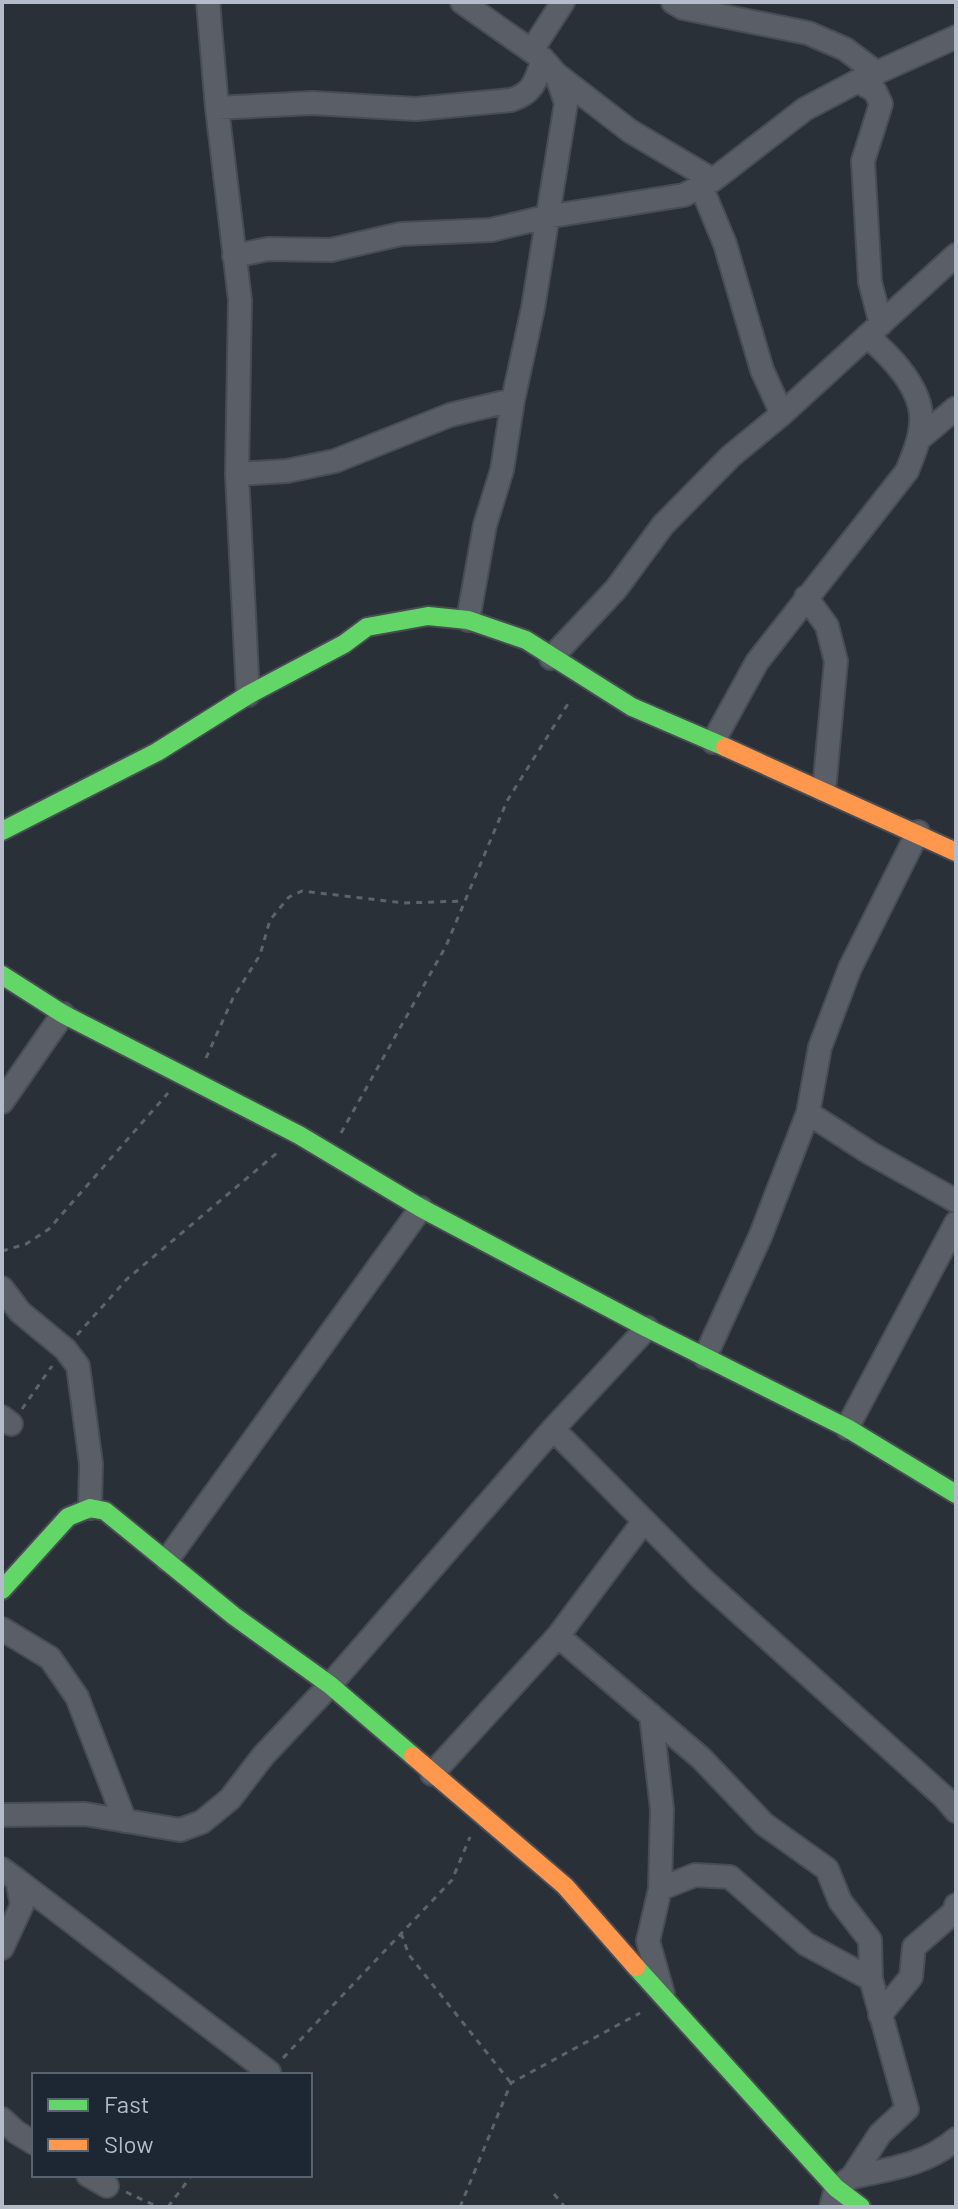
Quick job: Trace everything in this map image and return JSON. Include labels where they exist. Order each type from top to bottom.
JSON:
[{"type":"street","points":[[208,2],[240,300],[237,474],[248,695]]},
{"type":"street","points":[[462,2],[544,61],[630,131],[707,183],[762,370],[782,414]]},
{"type":"street","points":[[217,108],[312,103],[416,109],[511,100],[526,95],[537,78],[563,2]]},
{"type":"street","points":[[689,4],[808,33],[845,49],[868,77],[881,104],[863,161],[874,330],[918,398],[922,420],[919,439],[907,471],[757,662],[713,742]]},
{"type":"street","points":[[234,256],[268,249],[331,250],[401,234],[491,230],[546,217],[684,195],[707,183],[805,109],[956,37]]},
{"type":"street","points":[[468,620],[485,525],[502,470],[566,117],[566,103],[544,61]]},
{"type":"street","points":[[551,658],[616,589],[663,525],[731,456],[782,414],[956,255]]},
{"type":"street","points":[[237,474],[287,471],[335,461],[450,415],[513,400]]},
{"type":"street","points":[[919,439],[956,408]]},
{"type":"street","points":[[806,597],[827,626],[836,661],[824,790]]},
{"type":"street","points":[[2,831],[157,752],[248,695],[344,644],[367,627],[428,616],[468,620],[526,640],[583,679],[632,707],[918,832],[956,852]]},
{"type":"street","points":[[705,1357],[760,1237],[808,1113],[820,1047],[850,968],[918,832]]},
{"type":"street","points":[[2,975],[63,1014],[299,1135],[421,1208],[647,1328],[847,1428],[956,1494]]},
{"type":"street","points":[[2,1102],[63,1014]]},
{"type":"street","points":[[808,1113],[870,1153],[956,1201]]},
{"type":"street","points":[[167,1560],[421,1208]]},
{"type":"street","points":[[847,1428],[956,1223]]},
{"type":"street","points":[[2,1288],[20,1312],[65,1349],[78,1366],[91,1464],[90,1508]]},
{"type":"street","points":[[2,1815],[85,1814],[180,1830],[202,1822],[230,1799],[263,1756],[330,1685],[553,1429],[647,1328]]},
{"type":"street","points":[[553,1429],[701,1578],[956,1811]]},
{"type":"street","points":[[2,1590],[68,1517],[90,1508],[105,1511],[234,1616],[330,1685],[565,1886],[664,2000],[840,2191],[861,2207]]},
{"type":"street","points":[[432,1774],[558,1636],[644,1521]]},
{"type":"street","points":[[2,1629],[50,1658],[77,1697],[125,1821]]},
{"type":"street","points":[[558,1636],[701,1758],[764,1824],[827,1869],[840,1901],[870,1940],[871,1979],[907,2109],[880,2134],[840,2191]]},
{"type":"street","points":[[651,1715],[662,1809],[660,1889],[648,1941],[664,2000]]},
{"type":"street","points":[[2,1948],[22,1905],[10,1874]]},
{"type":"street","points":[[10,1874],[269,2072]]},
{"type":"street","points":[[660,1889],[695,1875],[730,1877],[806,1944],[871,1979]]},
{"type":"street","points":[[880,2015],[911,1977],[914,1947],[954,1912],[956,1905]]},
{"type":"street","points":[[2,2119],[32,2142]]},
{"type":"street","points":[[840,2191],[924,2161],[942,2152],[956,2139]]},
{"type":"path","points":[[330,1154],[446,946],[507,801],[583,679]]},
{"type":"path","points":[[2,1251],[26,1244],[49,1229],[173,1087],[188,1076],[260,955],[270,920],[289,897],[302,891],[404,903],[464,901]]},
{"type":"path","points":[[6,1421],[127,1279],[299,1135]]},
{"type":"path","points":[[269,2072],[452,1880],[479,1811]]},
{"type":"path","points":[[401,1933],[409,1955],[511,2083]]},
{"type":"path","points":[[460,2207],[511,2083],[664,2000]]},
{"type":"path","points":[[168,2207],[190,2177]]},
{"type":"path","points":[[97,2180],[158,2207]]},
{"type":"path","points":[[554,2194],[565,2207]]},
{"type":"traffic: fast","points":[[2,831],[157,752],[248,695],[344,644],[367,627],[428,616],[468,620],[526,640],[632,707],[725,747]]},
{"type":"traffic: fast","points":[[2,975],[63,1014],[299,1135],[421,1208],[647,1328],[847,1428],[956,1494]]},
{"type":"traffic: fast","points":[[2,1590],[68,1517],[90,1508],[105,1511],[234,1616],[330,1685],[413,1756]]},
{"type":"traffic: fast","points":[[636,1967],[836,2188],[861,2207]]},
{"type":"traffic: slow","points":[[725,747],[956,852]]},
{"type":"traffic: slow","points":[[413,1756],[565,1886],[636,1967]]}]
